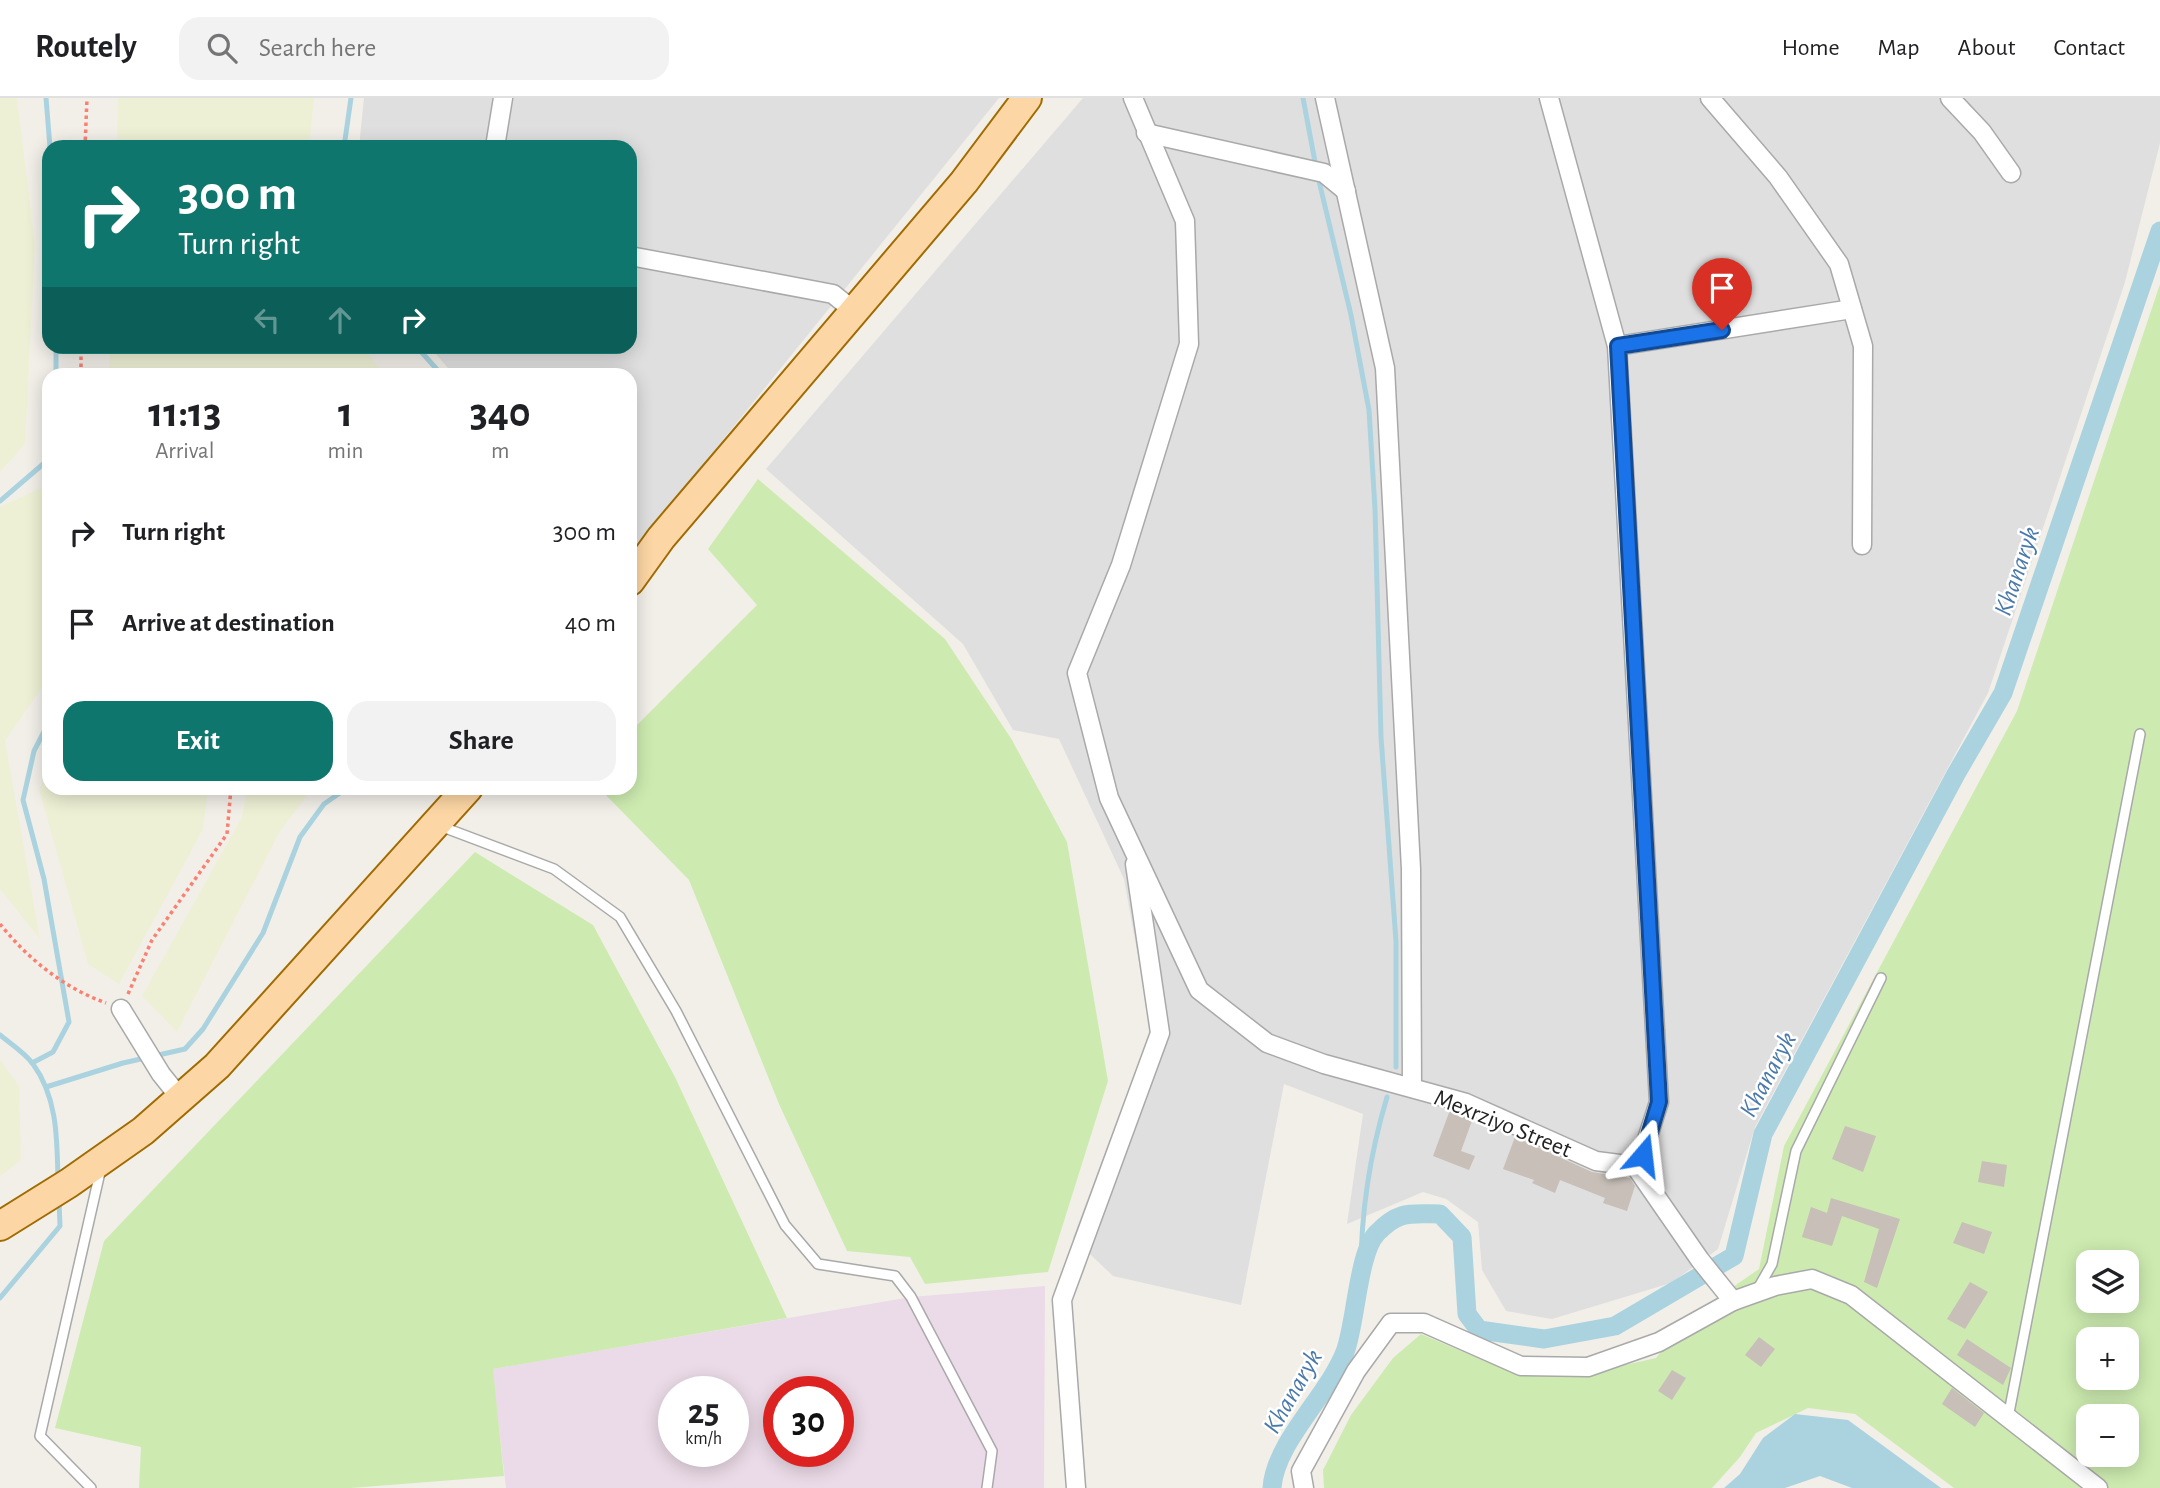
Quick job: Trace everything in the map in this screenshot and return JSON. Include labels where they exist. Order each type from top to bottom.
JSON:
[{"type":"main road","points":[[637,571],[661,538],[964,181],[1027,98]]},
{"type":"main road","points":[[0,1226],[103,1160],[181,1099],[251,1030],[462,795]]},
{"type":"street","points":[[496,140],[503,98]]},
{"type":"street","name":"Mexrziyo Street","points":[[1133,98],[1185,221],[1189,344],[1121,565],[1077,673],[1109,798],[1199,990],[1267,1043],[1324,1064],[1466,1103],[1595,1161],[1635,1166]]},
{"type":"street","points":[[1325,98],[1385,368],[1411,869],[1412,1087]]},
{"type":"street","points":[[1549,98],[1618,346],[1659,1102],[1643,1155],[1635,1166],[1700,1260],[1733,1301]]},
{"type":"street","points":[[1710,98],[1778,177],[1839,264],[1863,346],[1862,545]]},
{"type":"street","points":[[1950,98],[1982,132],[2011,173]]},
{"type":"street","points":[[1146,133],[1324,173],[1346,191]]},
{"type":"street","points":[[637,257],[833,294],[853,311]]},
{"type":"street","points":[[1618,346],[1852,309]]},
{"type":"street","points":[[1076,1488],[1062,1300],[1160,1033],[1131,842]]},
{"type":"street","points":[[125,1015],[161,1074],[181,1099]]},
{"type":"street","points":[[1304,1488],[1301,1471],[1356,1371],[1391,1323],[1424,1323],[1521,1366],[1588,1367],[1660,1342],[1733,1301],[1775,1286],[1812,1279],[1851,1295],[2098,1488]]},
{"type":"lane","points":[[2008,1418],[2140,734]]},
{"type":"lane","points":[[435,824],[554,869],[620,917],[676,1011],[785,1225],[818,1264],[895,1276],[911,1297],[992,1451],[987,1488]]},
{"type":"lane","points":[[1755,1293],[1772,1264],[1796,1151],[1881,978]]},
{"type":"lane","points":[[90,1488],[40,1436],[103,1160]]},
{"type":"path","points":[[85,140],[87,98]]},
{"type":"path","points":[[0,925],[22,951],[81,994],[125,1015],[152,940],[227,834],[230,795]]},
{"type":"shaded area","points":[[364,98],[999,98],[637,546],[637,368],[448,368],[436,354],[637,354],[637,140],[360,140]]},
{"type":"shaded area","points":[[1083,98],[2160,98],[2160,143],[2125,282],[1988,693],[1755,1127],[1718,1249],[1671,1283],[1552,1319],[1506,1311],[1482,1270],[1478,1222],[1446,1199],[1423,1192],[1347,1224],[1363,1114],[1284,1084],[1241,1305],[1113,1276],[1073,1238],[1151,1029],[1124,879],[1059,739],[1013,730],[963,644],[766,469]]},
{"type":"shaded area","points":[[1045,1286],[1044,1488],[506,1488],[492,1369],[911,1297]]},
{"type":"green space","points":[[0,98],[17,98],[35,246],[25,444],[0,472]]},
{"type":"green space","points":[[118,98],[314,98],[310,140],[117,140]]},
{"type":"green space","points":[[2160,284],[2160,1488],[1954,1488],[1855,1414],[1808,1408],[1756,1433],[1740,1457],[1712,1488],[1324,1488],[1323,1470],[1351,1415],[1393,1358],[1421,1334],[1515,1374],[1581,1375],[1656,1358],[1688,1318],[1759,1269],[1784,1146],[2017,711]]},
{"type":"green space","points":[[110,354],[369,354],[379,368],[109,368]]},
{"type":"green space","points":[[758,479],[945,639],[1012,740],[1067,842],[1108,1081],[1048,1272],[925,1284],[910,1257],[847,1251],[779,1104],[689,880],[606,795],[637,795],[637,725],[757,605],[708,549]]},
{"type":"green space","points":[[42,487],[42,687],[5,741],[40,939],[0,889],[0,507]]},
{"type":"green space","points":[[42,784],[42,795],[207,795],[203,829],[119,984],[88,964],[39,789]]},
{"type":"green space","points":[[246,795],[308,795],[280,831],[177,1032],[142,996],[242,817]]},
{"type":"green space","points":[[475,852],[593,925],[675,1077],[787,1318],[493,1369],[504,1476],[351,1488],[139,1488],[141,1447],[55,1428],[104,1241]]},
{"type":"green space","points":[[0,1060],[19,1086],[21,1160],[0,1176]]},
{"type":"water","points":[[1795,1414],[1848,1420],[1941,1488],[1852,1488],[1820,1476],[1785,1488],[1724,1488],[1740,1474],[1763,1438]]},
{"type":"building","points":[[1450,1110],[1473,1118],[1461,1151],[1475,1156],[1469,1170],[1433,1156]]},
{"type":"building","points":[[1845,1126],[1876,1136],[1863,1172],[1832,1159]]},
{"type":"building","points":[[1515,1137],[1592,1172],[1630,1178],[1635,1186],[1627,1211],[1603,1203],[1605,1198],[1560,1180],[1555,1193],[1532,1183],[1534,1180],[1503,1169]]},
{"type":"building","points":[[1982,1161],[2007,1165],[2004,1187],[1978,1182]]},
{"type":"building","points":[[1831,1198],[1900,1219],[1877,1288],[1864,1282],[1879,1229],[1842,1216],[1832,1246],[1802,1237],[1811,1207],[1827,1213]]},
{"type":"building","points":[[1962,1222],[1992,1232],[1984,1254],[1953,1243]]},
{"type":"building","points":[[1970,1282],[1988,1292],[1965,1329],[1947,1319]]},
{"type":"building","points":[[1759,1337],[1775,1349],[1761,1367],[1745,1355]]},
{"type":"building","points":[[1967,1339],[2011,1368],[2003,1385],[1957,1355]]},
{"type":"building","points":[[1672,1370],[1686,1378],[1672,1400],[1658,1391]]},
{"type":"building","points":[[1952,1388],[1984,1413],[1975,1427],[1942,1404]]},
{"type":"waterway","points":[[46,98],[49,140]]},
{"type":"waterway","points":[[345,140],[351,98]]},
{"type":"waterway","points":[[1303,98],[1316,167]]},
{"type":"waterway","points":[[1318,177],[1351,315],[1369,410],[1375,509],[1381,737],[1396,941],[1396,1067]]},
{"type":"waterway","name":"Khanaryk","points":[[1272,1488],[1282,1454],[1337,1369],[1345,1352],[1366,1256],[1377,1233],[1392,1220],[1413,1214],[1440,1214],[1462,1237],[1467,1314],[1479,1330],[1544,1339],[1615,1326],[1734,1256],[1763,1134],[1956,774],[2003,693],[2160,231]]},
{"type":"waterway","points":[[56,354],[56,368]]},
{"type":"waterway","points":[[423,354],[436,368]]},
{"type":"waterway","points":[[0,501],[42,465]]},
{"type":"waterway","points":[[32,1063],[53,1052],[69,1022],[44,879],[23,800],[34,751],[42,736]]},
{"type":"waterway","points":[[46,1087],[123,1063],[185,1049],[203,1029],[263,933],[300,837],[324,804],[337,795]]},
{"type":"waterway","points":[[0,1035],[30,1060],[47,1091],[54,1120],[58,1181]]},
{"type":"waterway","points":[[1361,1270],[1368,1182],[1387,1097]]},
{"type":"waterway","points":[[0,1298],[60,1226],[59,1201]]},
{"type":"route","points":[[1643,1155],[1659,1102],[1618,346],[1722,330]]}]
